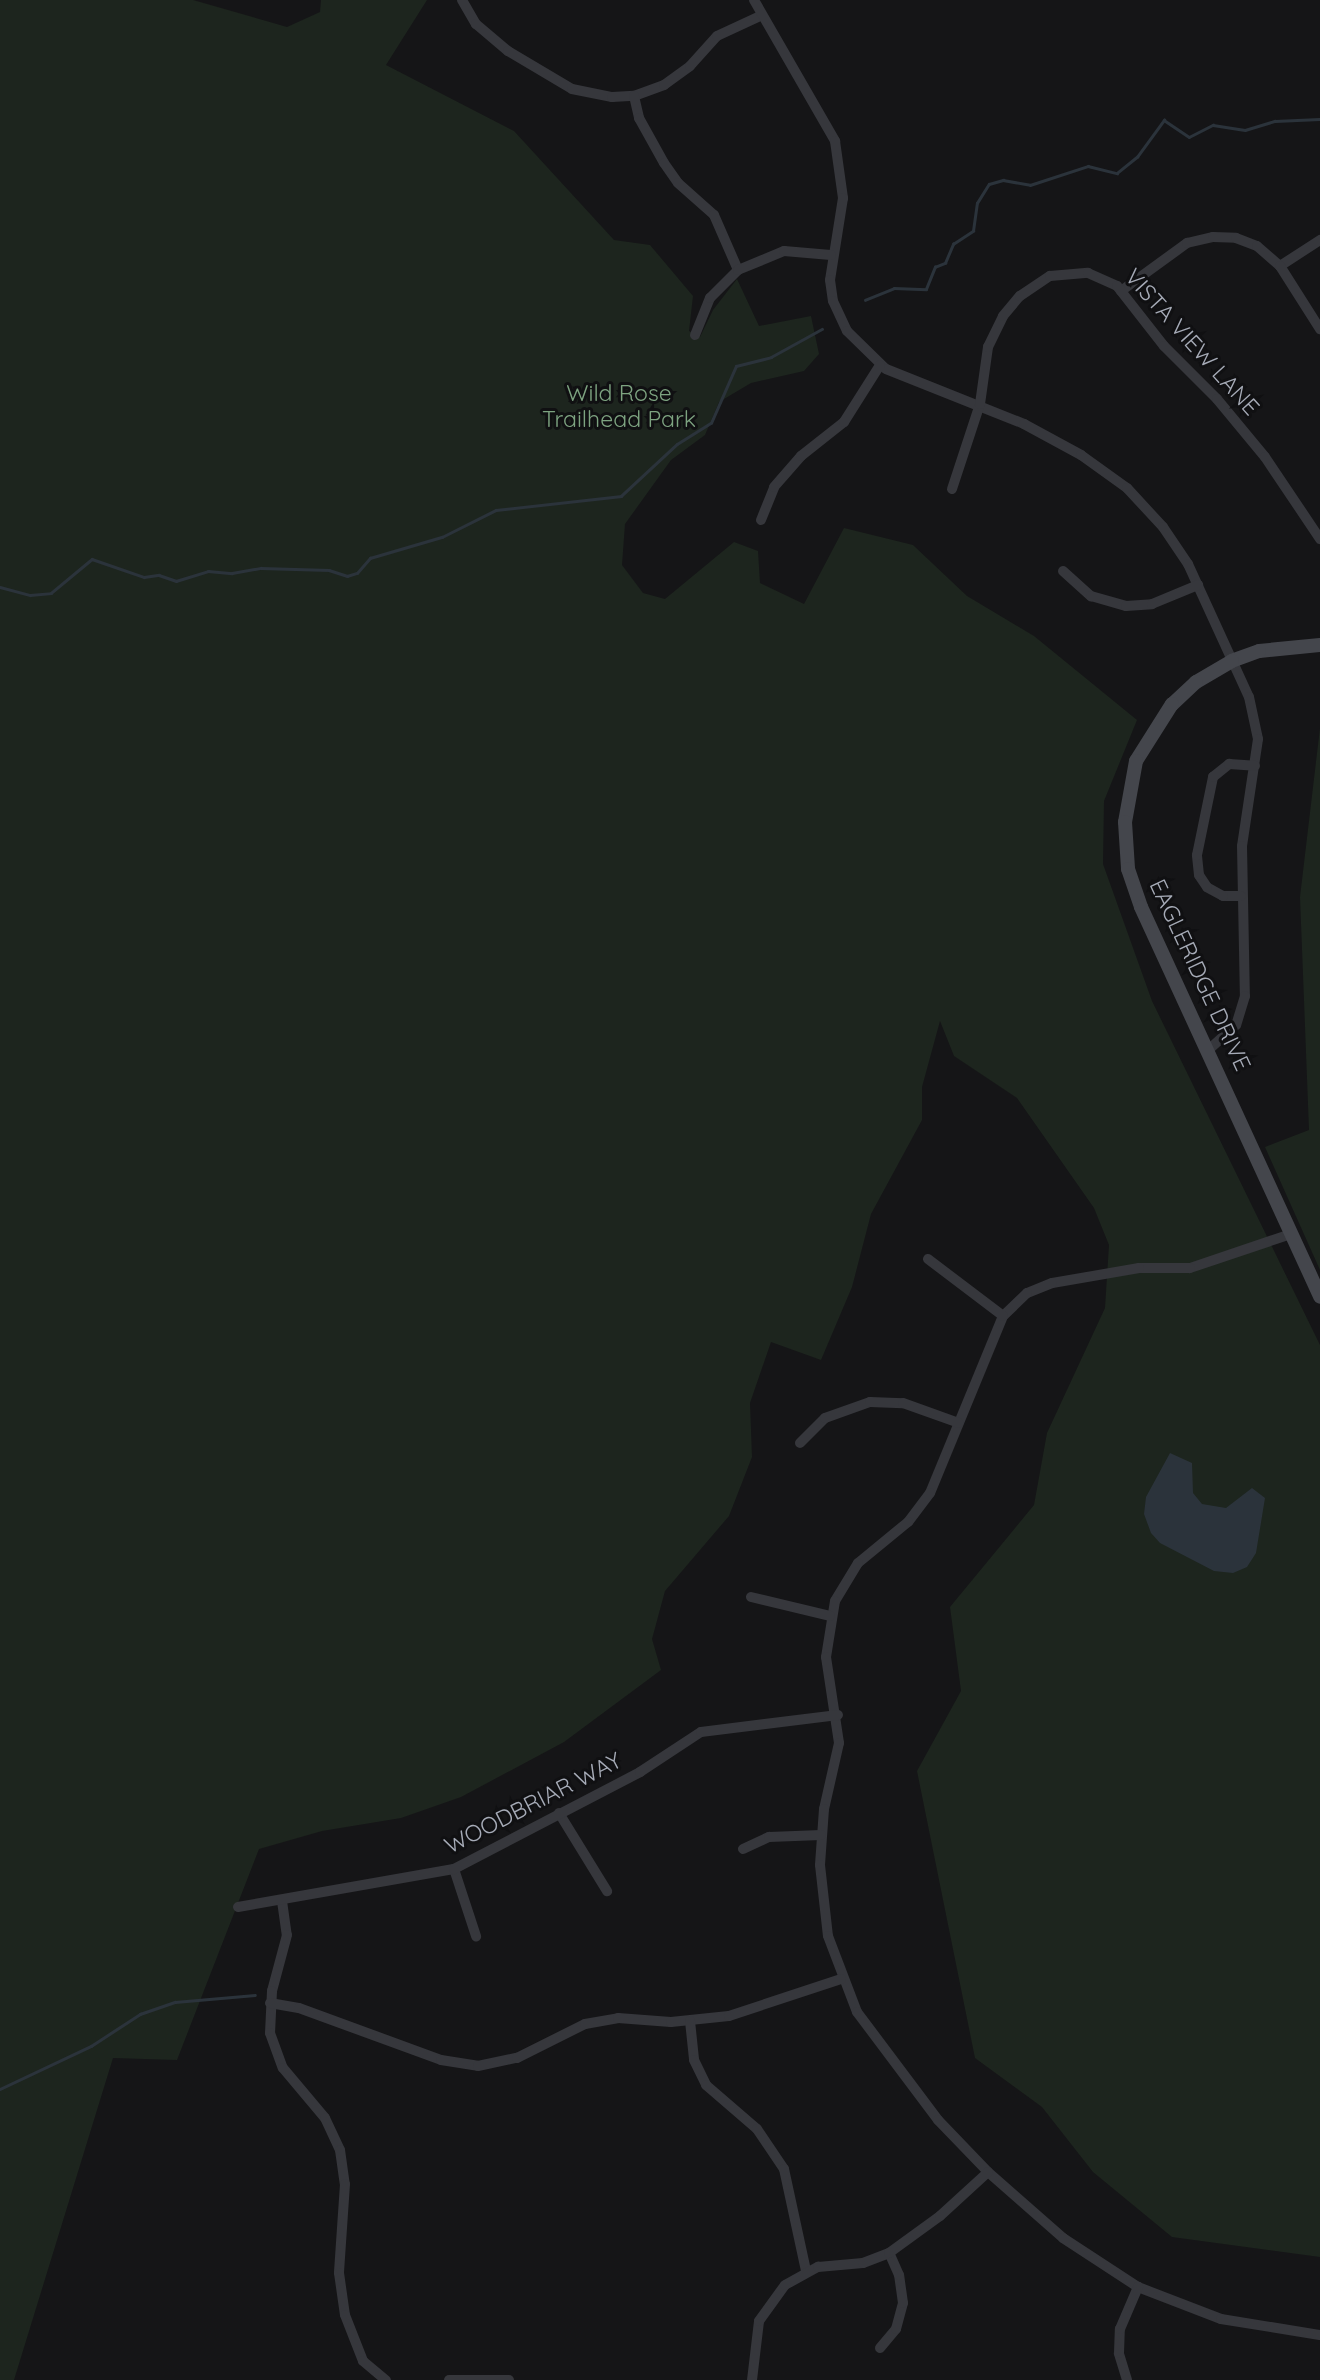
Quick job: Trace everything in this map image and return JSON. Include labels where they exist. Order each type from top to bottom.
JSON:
[{"type":"main road","name":"EAGLERIDGE DRIVE","points":[[1320,645],[1283,647],[1231,661],[1196,682],[1157,723],[1136,761],[1125,822],[1133,884],[1320,1297]]},
{"type":"street","points":[[462,0],[486,33],[563,85],[593,95],[634,96],[673,80],[717,36],[760,16]]},
{"type":"street","points":[[754,0],[760,16],[835,141],[843,198],[831,254],[831,291],[838,313],[854,340],[880,365],[980,404],[1053,439],[1114,477],[1163,527],[1198,585],[1231,661],[1256,720],[1255,766],[1242,846],[1244,1004],[1236,1025],[1208,1050]]},
{"type":"street","points":[[634,96],[639,118],[668,170],[714,215],[738,271]]},
{"type":"street","points":[[1121,291],[1173,252],[1200,239],[1224,237],[1247,242],[1280,266],[1320,329]]},
{"type":"street","points":[[1280,266],[1320,240]]},
{"type":"street","points":[[695,335],[710,298],[738,271],[784,251],[831,254]]},
{"type":"street","name":"VISTA VIEW LANE","points":[[952,489],[980,404],[992,337],[1011,306],[1030,288],[1050,276],[1079,272],[1105,278],[1121,291],[1164,346],[1252,440],[1320,539]]},
{"type":"street","points":[[761,520],[774,487],[793,464],[844,422],[880,365]]},
{"type":"street","points":[[1063,571],[1091,596],[1126,606],[1152,604],[1198,585]]},
{"type":"street","points":[[1241,896],[1223,896],[1207,887],[1199,875],[1197,855],[1206,794],[1213,777],[1230,764],[1255,766]]},
{"type":"street","points":[[1291,1234],[1190,1268],[1129,1269],[1052,1283],[1027,1293],[1003,1316],[925,1502],[858,1563],[830,1616],[826,1657],[838,1715],[837,1755],[821,1835],[823,1905],[841,1979],[857,2012],[938,2120],[988,2172],[1063,2238],[1138,2287],[1228,2321],[1320,2335]]},
{"type":"street","points":[[928,1259],[1003,1316]]},
{"type":"street","points":[[800,1443],[835,1413],[870,1402],[903,1403],[959,1423]]},
{"type":"street","points":[[751,1597],[830,1616]]},
{"type":"street","name":"WOODBRIAR WAY","points":[[238,1908],[454,1869],[490,1854],[559,1813],[640,1772],[701,1732],[838,1715]]},
{"type":"street","points":[[559,1813],[607,1891]]},
{"type":"street","points":[[743,1849],[769,1837],[821,1835]]},
{"type":"street","points":[[454,1869],[476,1936]]},
{"type":"street","points":[[282,1901],[285,1947],[270,2003],[270,2033],[278,2059],[325,2118],[340,2150],[345,2184],[339,2273],[345,2315],[363,2361],[386,2380]]},
{"type":"street","points":[[270,2003],[299,2008],[441,2060],[478,2066],[517,2058],[570,2029],[601,2020],[690,2021],[745,2012],[841,1979]]},
{"type":"street","points":[[690,2021],[694,2060],[706,2085],[757,2129],[784,2169],[806,2271]]},
{"type":"street","points":[[751,2380],[754,2341],[761,2316],[776,2293],[806,2271],[863,2263],[889,2253],[940,2216],[988,2172]]},
{"type":"street","points":[[880,2348],[896,2329],[903,2303],[899,2275],[889,2253]]},
{"type":"street","points":[[1126,2380],[1119,2353],[1120,2329],[1138,2287]]},
{"type":"street","points":[[449,2380],[509,2380]]},
{"type":"green space","name":"Wild Rose Trailhead Park","points":[[0,0],[193,0],[287,27],[320,12],[321,0],[427,0],[386,65],[514,131],[614,240],[650,245],[693,296],[689,331],[700,337],[713,310],[737,279],[759,326],[811,316],[819,354],[804,371],[751,383],[719,402],[705,435],[671,460],[625,524],[622,565],[643,593],[665,599],[734,542],[758,551],[760,583],[804,604],[844,528],[913,545],[967,596],[1034,636],[1137,720],[1104,801],[1103,864],[1152,1001],[1320,1345],[1320,2257],[1172,2237],[1093,2172],[1042,2107],[975,2058],[917,1771],[961,1691],[950,1607],[1034,1505],[1047,1433],[1105,1308],[1109,1245],[1094,1208],[1017,1098],[954,1056],[940,1021],[922,1087],[922,1120],[871,1214],[852,1287],[821,1360],[771,1342],[750,1403],[752,1457],[729,1516],[665,1591],[652,1639],[661,1670],[564,1742],[461,1797],[401,1818],[322,1831],[259,1849],[177,2060],[113,2058],[14,2380],[0,2380]]},
{"type":"green space","points":[[1320,728],[1320,1270],[1265,1147],[1309,1130],[1300,897]]},
{"type":"shaded area","points":[[1170,1453],[1192,1463],[1193,1493],[1202,1504],[1226,1508],[1252,1488],[1265,1498],[1256,1553],[1247,1567],[1233,1573],[1214,1571],[1160,1543],[1151,1533],[1144,1514],[1146,1497]]},
{"type":"waterway","points":[[865,300],[894,288],[926,289],[935,267],[945,263],[953,244],[973,231],[977,203],[989,184],[1003,180],[1030,185],[1088,166],[1117,173],[1137,157],[1164,120],[1189,137],[1213,125],[1245,130],[1275,121],[1320,119]]},
{"type":"waterway","points":[[0,587],[30,595],[51,593],[92,559],[144,577],[159,575],[176,581],[208,571],[232,573],[261,568],[329,570],[347,576],[357,573],[370,558],[442,537],[496,510],[621,496],[677,444],[711,423],[736,366],[771,357],[822,329]]},
{"type":"waterway","points":[[0,2089],[91,2046],[140,2014],[175,2002],[255,1995]]}]
